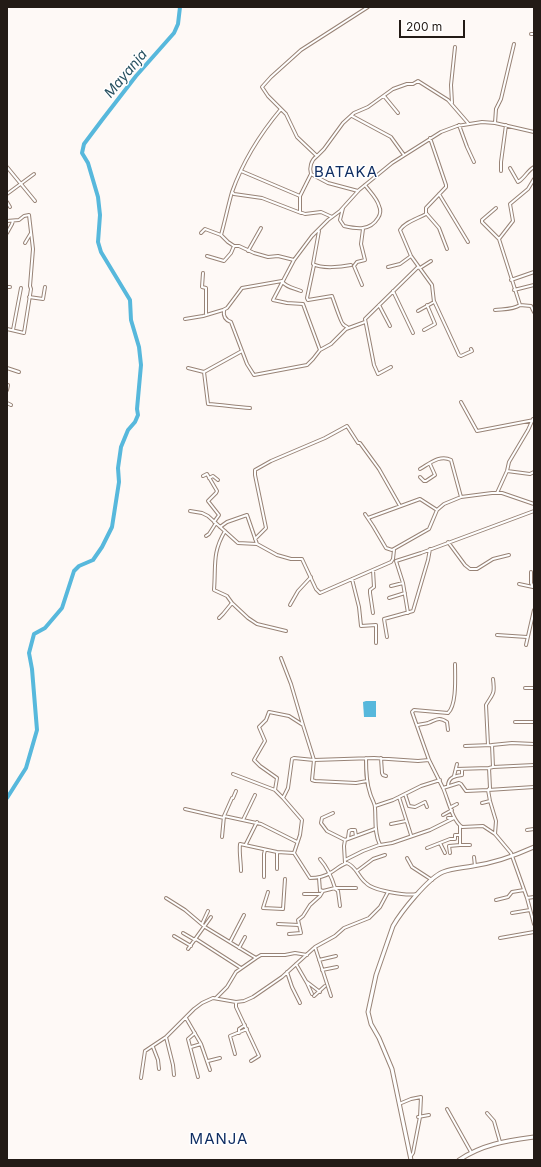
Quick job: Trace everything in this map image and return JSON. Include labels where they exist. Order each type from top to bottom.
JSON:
[{"type":"main road","points":[[411,1158],[392,1069],[381,1042],[371,1024],[368,1012],[376,974],[393,926],[418,893],[441,873],[454,868],[475,866],[512,857],[534,847]]},
{"type":"main road","points":[[459,1160],[471,1152],[500,1142],[534,1137]]},
{"type":"street","points":[[317,156],[297,137],[289,119],[262,87],[302,50],[368,7]]},
{"type":"street","points":[[495,123],[496,110],[501,99],[514,44]]},
{"type":"street","points":[[452,104],[451,85],[455,47]]},
{"type":"street","points":[[301,213],[300,196],[311,174],[310,167],[315,157],[324,149],[343,123],[354,113],[368,107],[393,89],[407,84],[413,84],[418,81],[445,98],[468,123]]},
{"type":"street","points":[[384,96],[398,113]]},
{"type":"street","points":[[221,235],[232,192],[241,171],[262,133],[281,109]]},
{"type":"street","points":[[352,116],[391,137],[404,155]]},
{"type":"street","points":[[320,350],[303,304],[273,301],[294,260],[312,236],[344,207],[358,190],[404,155],[441,132],[468,123],[482,122],[506,125],[534,132]]},
{"type":"street","points":[[501,171],[506,125]]},
{"type":"street","points":[[459,126],[474,162]]},
{"type":"street","points":[[430,138],[438,164],[446,181],[446,187],[426,208],[426,214],[439,228],[447,249]]},
{"type":"street","points":[[7,166],[35,201]]},
{"type":"street","points":[[510,168],[518,182],[534,167]]},
{"type":"street","points":[[241,171],[300,196]]},
{"type":"street","points":[[7,194],[34,174]]},
{"type":"street","points":[[311,174],[328,183],[358,190]]},
{"type":"street","points":[[499,239],[513,221],[510,204],[528,189],[534,179]]},
{"type":"street","points":[[344,207],[340,220],[343,225],[351,228],[363,229],[368,228],[373,224],[379,216],[380,211],[377,200],[365,185]]},
{"type":"street","points":[[232,192],[234,194],[261,198],[301,213],[321,212],[332,217]]},
{"type":"street","points":[[438,194],[468,242]]},
{"type":"street","points":[[7,202],[10,207]]},
{"type":"street","points":[[496,208],[482,220],[482,222],[499,239],[520,305]]},
{"type":"street","points":[[426,214],[410,222],[400,230],[411,256],[432,285],[434,301],[459,355],[461,356],[472,351],[471,349]]},
{"type":"street","points":[[7,221],[19,220],[28,215],[32,232],[33,261],[30,297],[24,333],[7,329]]},
{"type":"street","points":[[7,233],[13,221]]},
{"type":"street","points":[[248,251],[261,228]]},
{"type":"street","points":[[201,233],[205,229],[221,235],[234,246],[239,246],[248,251],[268,257],[278,256],[294,260]]},
{"type":"street","points":[[362,285],[354,266],[357,262],[365,260],[362,244],[363,229]]},
{"type":"street","points":[[319,230],[307,298],[308,300],[332,296],[340,321],[343,325],[349,328]]},
{"type":"street","points":[[25,243],[32,232]]},
{"type":"street","points":[[208,256],[224,261],[231,253],[234,246]]},
{"type":"street","points":[[388,268],[400,264],[411,256]]},
{"type":"street","points":[[224,310],[224,317],[226,320],[231,322],[242,351],[254,375],[307,365],[314,359],[320,350],[331,344],[343,331],[364,322],[366,318],[418,267],[420,268],[431,260]]},
{"type":"street","points":[[314,265],[339,267],[351,265]]},
{"type":"street","points":[[511,280],[534,272]]},
{"type":"street","points":[[203,273],[202,287],[206,288],[206,314]]},
{"type":"street","points":[[282,281],[284,284],[301,290]]},
{"type":"street","points":[[185,318],[203,316],[224,310],[242,288],[282,281]]},
{"type":"street","points":[[514,290],[534,285]]},
{"type":"street","points":[[30,297],[43,299],[45,287]]},
{"type":"street","points":[[13,330],[21,288]]},
{"type":"street","points":[[393,291],[413,333]]},
{"type":"street","points":[[418,311],[434,301]]},
{"type":"street","points":[[379,305],[390,326]]},
{"type":"street","points":[[424,330],[435,324],[427,305]]},
{"type":"street","points":[[495,310],[506,310],[518,307],[520,305],[531,306],[534,312]]},
{"type":"street","points":[[364,322],[378,374],[391,367]]},
{"type":"street","points":[[188,368],[204,372],[242,351]]},
{"type":"street","points":[[7,368],[19,372]]},
{"type":"street","points":[[204,372],[208,404],[250,408]]},
{"type":"street","points":[[7,390],[8,385]]},
{"type":"street","points":[[461,402],[477,431],[534,420]]},
{"type":"street","points":[[7,403],[11,404]]},
{"type":"street","points":[[497,493],[507,471],[509,462],[534,420]]},
{"type":"street","points":[[255,539],[266,528],[255,470],[271,461],[325,438],[347,426],[358,443],[360,443],[370,459],[379,469],[400,506]]},
{"type":"street","points":[[420,469],[441,458],[448,458],[451,460],[460,497]]},
{"type":"street","points":[[420,476],[424,481],[426,481],[435,475],[430,464]]},
{"type":"street","points":[[507,471],[530,474],[533,471],[534,472]]},
{"type":"street","points":[[203,476],[207,474],[216,491],[216,493],[208,501],[220,515],[209,534],[206,536]]},
{"type":"street","points":[[209,478],[213,476],[218,480]]},
{"type":"street","points":[[365,514],[386,548],[394,550],[429,529],[437,510],[444,504],[460,497],[497,493],[507,494],[534,504]]},
{"type":"street","points":[[368,518],[420,499],[437,510]]},
{"type":"street","points":[[190,511],[202,513],[208,516],[238,543],[257,544],[277,555],[302,560],[316,590],[320,593],[395,560],[421,553],[534,511]]},
{"type":"street","points":[[220,527],[227,522],[247,515],[257,544]]},
{"type":"street","points":[[225,531],[217,547],[214,566],[214,590],[227,596],[232,603],[248,618],[257,624],[286,631]]},
{"type":"street","points":[[448,542],[464,565],[470,569],[477,569],[493,559],[509,555]]},
{"type":"street","points":[[387,637],[384,619],[413,611],[430,549]]},
{"type":"street","points":[[394,550],[395,560],[403,583],[408,613]]},
{"type":"street","points":[[373,570],[374,587],[370,590],[373,613]]},
{"type":"street","points":[[531,572],[531,583],[534,587]]},
{"type":"street","points":[[290,605],[298,591],[311,577]]},
{"type":"street","points":[[352,579],[359,607],[361,626],[376,625],[376,643]]},
{"type":"street","points":[[391,586],[403,583]]},
{"type":"street","points":[[519,584],[534,587]]},
{"type":"street","points":[[389,598],[405,593]]},
{"type":"street","points":[[219,618],[232,603]]},
{"type":"street","points":[[526,645],[534,610]]},
{"type":"street","points":[[497,635],[528,637]]},
{"type":"street","points":[[281,658],[291,684],[314,760],[311,776],[313,781],[356,783],[368,781]]},
{"type":"street","points":[[455,664],[455,690],[452,708],[448,713],[414,710],[412,712],[422,737],[428,760],[440,780],[454,818],[460,826],[460,845]]},
{"type":"street","points":[[488,744],[486,704],[491,698],[494,690],[493,680]]},
{"type":"street","points":[[525,688],[534,688]]},
{"type":"street","points":[[276,790],[277,778],[254,760],[265,741],[259,727],[266,720],[269,712],[289,716],[303,725]]},
{"type":"street","points":[[417,726],[429,723],[436,718],[440,718],[447,722],[448,730]]},
{"type":"street","points":[[515,722],[534,722]]},
{"type":"street","points":[[465,746],[512,743],[534,744]]},
{"type":"street","points":[[492,745],[493,767]]},
{"type":"street","points":[[283,798],[288,788],[293,758],[314,760],[381,758],[418,761],[428,760]]},
{"type":"street","points":[[366,758],[370,793],[375,806],[375,829],[380,845]]},
{"type":"street","points":[[381,758],[382,773],[386,776]]},
{"type":"street","points":[[448,786],[450,779],[454,776],[457,764]]},
{"type":"street","points":[[456,769],[534,765]]},
{"type":"street","points":[[489,768],[490,788],[488,790],[496,821],[496,834]]},
{"type":"street","points":[[454,776],[462,775],[462,769]]},
{"type":"street","points":[[233,774],[276,790],[302,820],[300,834],[294,853],[310,878],[319,878],[329,874],[345,863]]},
{"type":"street","points":[[375,806],[399,797],[421,786],[440,780]]},
{"type":"street","points":[[443,788],[459,783],[466,791],[534,787]]},
{"type":"street","points":[[222,837],[224,817],[236,791]]},
{"type":"street","points":[[405,794],[409,806],[415,807],[426,802],[427,807]]},
{"type":"street","points":[[243,820],[255,795]]},
{"type":"street","points":[[399,797],[411,835]]},
{"type":"street","points":[[482,803],[490,801]]},
{"type":"street","points":[[451,807],[457,804]]},
{"type":"street","points":[[185,809],[257,822],[297,842]]},
{"type":"street","points":[[443,815],[452,810]]},
{"type":"street","points":[[333,813],[322,818],[321,823],[327,831],[347,839],[375,829]]},
{"type":"street","points":[[448,818],[454,818]]},
{"type":"street","points":[[345,860],[362,851],[392,843],[411,835],[430,830],[454,818]]},
{"type":"street","points":[[391,824],[406,821]]},
{"type":"street","points":[[246,844],[257,822]]},
{"type":"street","points":[[460,826],[483,826],[496,834],[512,857],[527,898],[534,924]]},
{"type":"street","points":[[527,830],[534,829]]},
{"type":"street","points":[[345,863],[344,846],[349,831],[355,830],[356,836]]},
{"type":"street","points":[[427,848],[450,839],[455,839],[455,835],[460,835]]},
{"type":"street","points":[[440,843],[445,853]]},
{"type":"street","points":[[241,871],[240,844],[246,844],[277,852],[294,853]]},
{"type":"street","points":[[450,853],[449,846],[470,845]]},
{"type":"street","points":[[264,877],[265,850]]},
{"type":"street","points":[[277,852],[277,869]]},
{"type":"street","points":[[357,871],[373,859],[385,855]]},
{"type":"street","points":[[474,857],[475,866]]},
{"type":"street","points":[[320,858],[338,891],[340,906]]},
{"type":"street","points":[[408,858],[412,868],[432,880]]},
{"type":"street","points":[[345,863],[350,864],[367,885],[388,892],[412,895],[418,893]]},
{"type":"street","points":[[319,878],[320,894]]},
{"type":"street","points":[[268,892],[263,908],[283,909],[285,879]]},
{"type":"street","points":[[289,934],[301,933],[298,920],[323,891],[335,888],[356,888]]},
{"type":"street","points":[[496,900],[508,897],[512,892],[524,890]]},
{"type":"street","points":[[216,998],[236,1002],[244,1001],[252,997],[287,972],[315,947],[334,936],[344,928],[369,918],[380,907],[388,892]]},
{"type":"street","points":[[304,894],[320,894]]},
{"type":"street","points":[[527,898],[534,897]]},
{"type":"street","points":[[166,898],[185,910],[205,927],[256,958]]},
{"type":"street","points":[[512,913],[530,910]]},
{"type":"street","points":[[202,924],[208,911]]},
{"type":"street","points":[[230,942],[244,915]]},
{"type":"street","points":[[188,949],[211,917]]},
{"type":"street","points":[[278,924],[299,925]]},
{"type":"street","points":[[500,938],[534,932]]},
{"type":"street","points":[[183,933],[241,968]]},
{"type":"street","points":[[174,936],[190,946]]},
{"type":"street","points":[[239,948],[245,937]]},
{"type":"street","points":[[315,947],[331,996]]},
{"type":"street","points":[[141,1078],[145,1051],[166,1037],[202,1003],[216,998],[227,987],[236,972],[241,968],[261,955],[307,955]]},
{"type":"street","points":[[319,960],[336,956]]},
{"type":"street","points":[[296,964],[313,995],[320,992],[325,986]]},
{"type":"street","points":[[322,970],[336,966]]},
{"type":"street","points":[[287,972],[300,1003]]},
{"type":"street","points":[[306,981],[320,992]]},
{"type":"street","points":[[236,1002],[236,1007],[259,1056],[251,1061]]},
{"type":"street","points":[[186,1018],[201,1044],[210,1070]]},
{"type":"street","points":[[238,1033],[239,1029],[245,1025]]},
{"type":"street","points":[[235,1054],[230,1036],[247,1029]]},
{"type":"street","points":[[195,1033],[188,1039],[198,1077]]},
{"type":"street","points":[[166,1037],[174,1075]]},
{"type":"street","points":[[191,1047],[201,1044]]},
{"type":"street","points":[[153,1046],[158,1060],[159,1069]]},
{"type":"street","points":[[208,1061],[220,1058]]},
{"type":"street","points":[[400,1104],[421,1097],[419,1117],[411,1158]]},
{"type":"street","points":[[447,1109],[471,1152]]},
{"type":"street","points":[[487,1113],[494,1121],[500,1142]]},
{"type":"street","points":[[419,1117],[429,1115]]},
{"type":"water","points":[[376,701],[376,717],[364,717],[363,702]]},
{"type":"waterway","name":"Mayanja","points":[[7,798],[26,768],[37,730],[32,669],[29,653],[34,634],[45,628],[62,608],[74,571],[79,566],[93,560],[102,547],[112,527],[119,482],[118,468],[121,447],[128,430],[135,422],[138,415],[137,409],[141,365],[139,347],[131,320],[130,300],[101,252],[98,242],[100,215],[98,197],[88,163],[82,153],[84,144],[102,120],[136,76],[174,33],[178,24],[180,7]]},
{"type":"district","name":"BATAKA","points":[[346,172]]},
{"type":"district","name":"MANJA","points":[[219,1139]]}]
